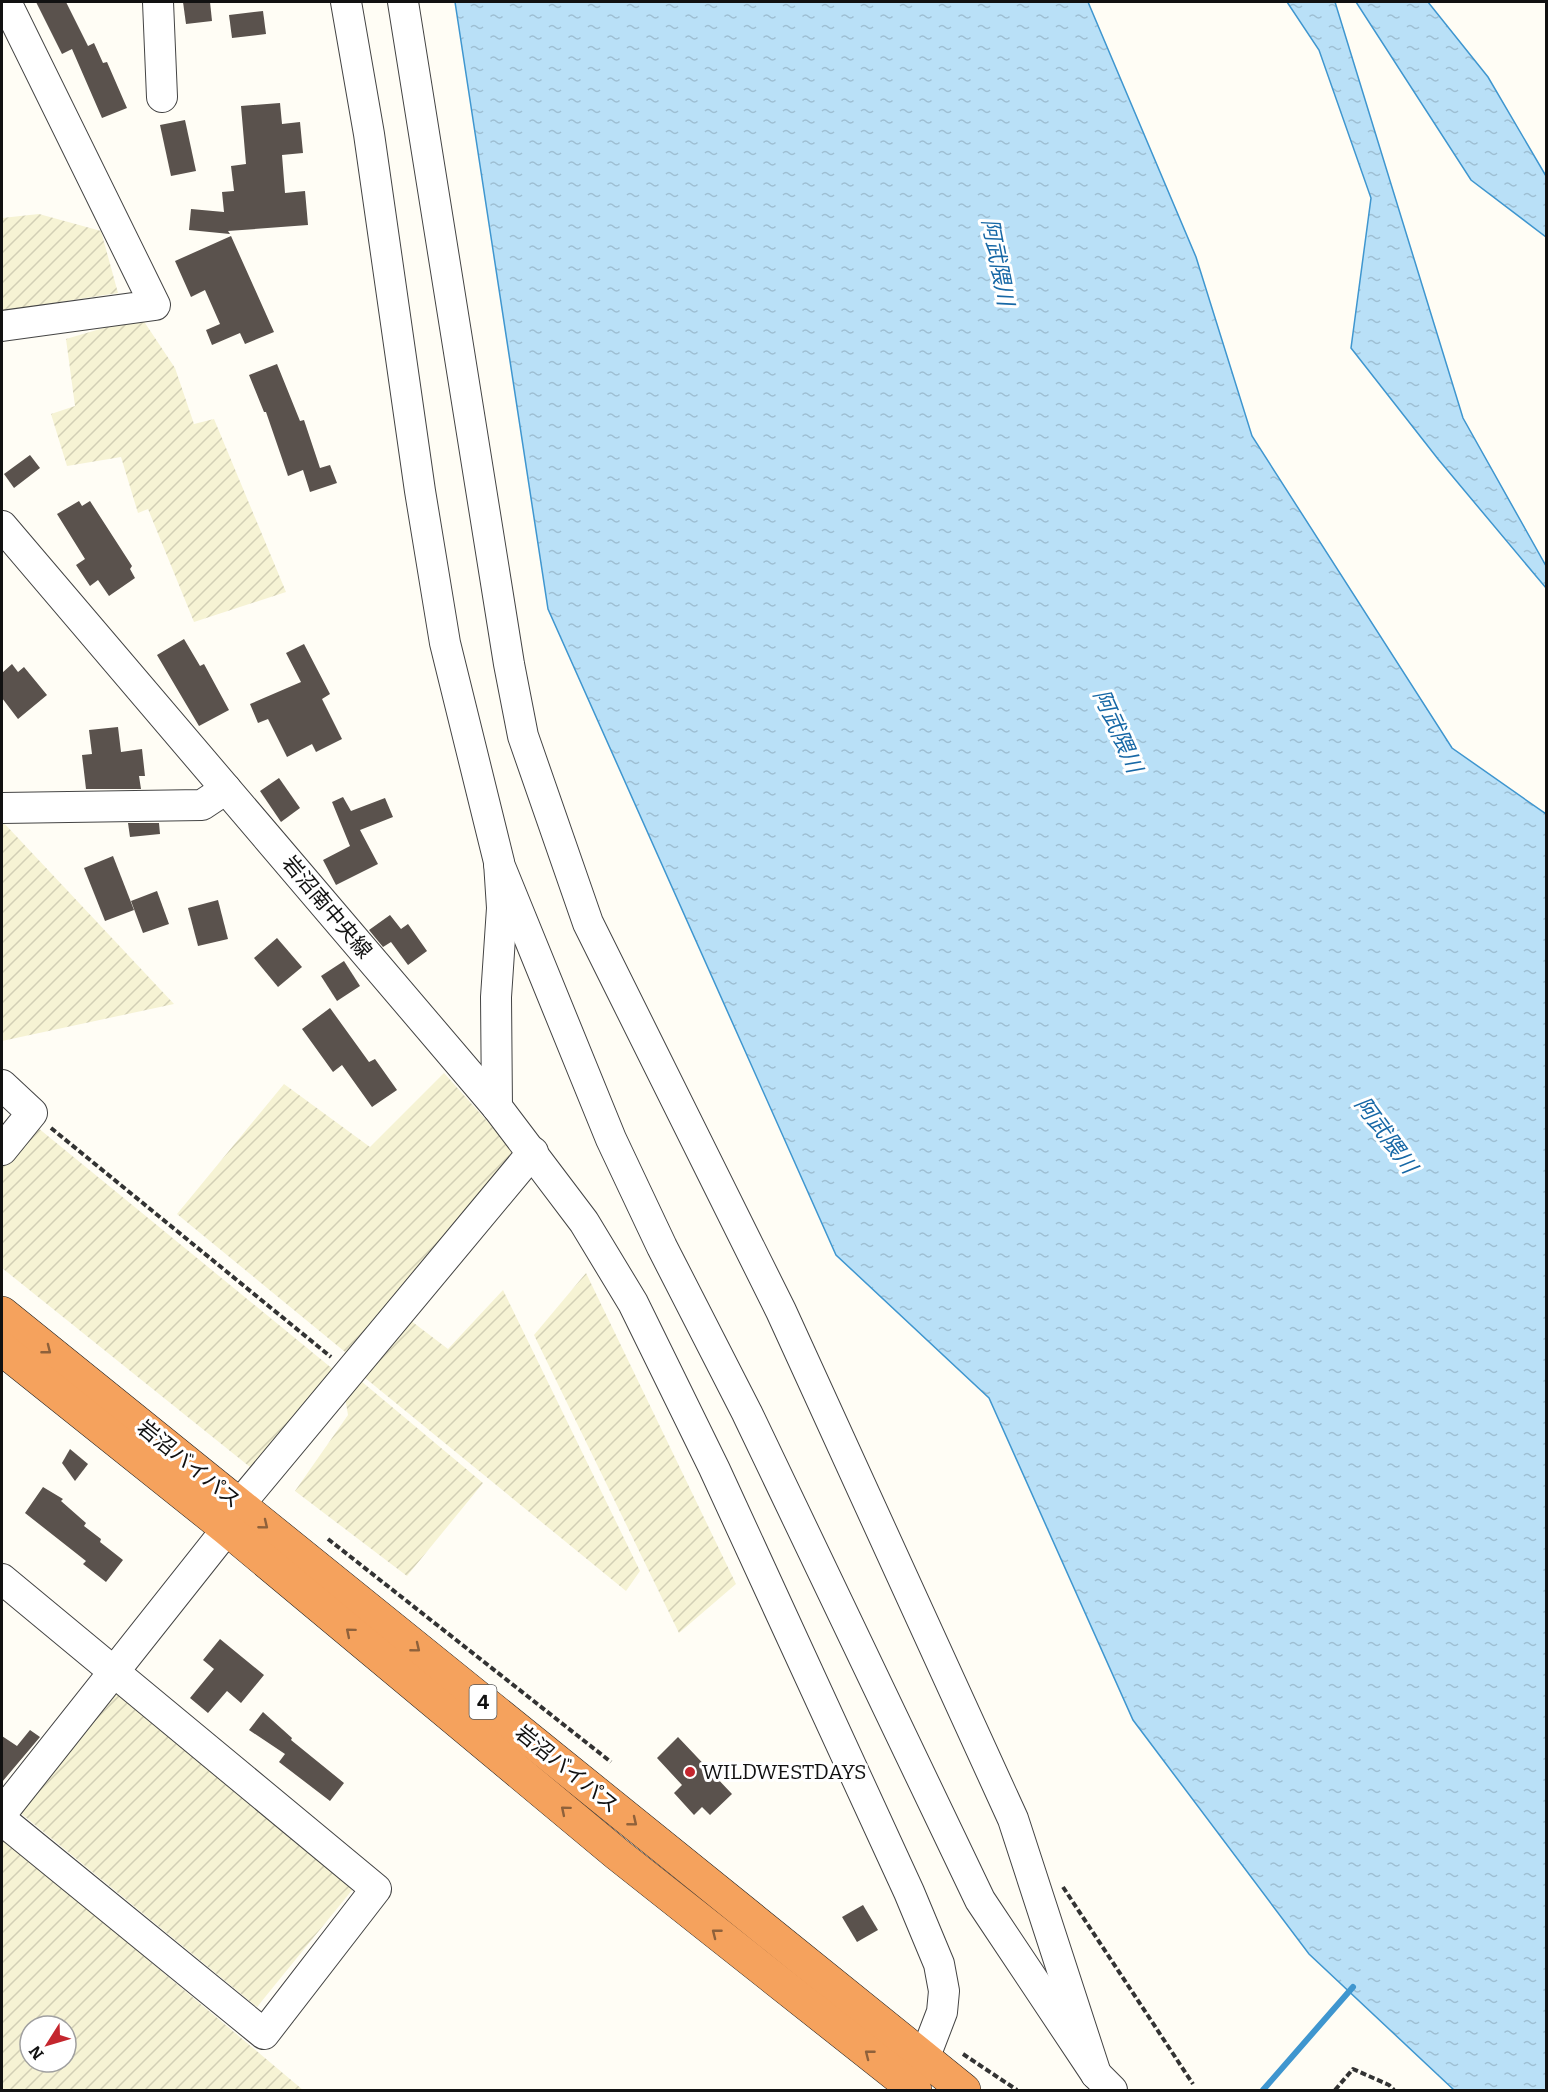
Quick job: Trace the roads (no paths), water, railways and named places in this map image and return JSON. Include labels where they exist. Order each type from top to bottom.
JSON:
[{"type":"highway","name":"岩沼バイパス","points":[[2,1313],[617,1854],[910,2080],[961,2076]]},
{"type":"highway","name":"岩沼バイパス","points":[[2,1349],[233,1517]]},
{"type":"street","points":[[2,326],[155,305],[6,2]]},
{"type":"street","points":[[158,2],[156,16],[162,97]]},
{"type":"street","points":[[346,2],[369,134],[420,491],[445,643],[499,864],[611,1139],[662,1247],[747,1413],[980,1900],[1104,2082]]},
{"type":"street","points":[[403,2],[509,664],[523,736],[588,923],[781,1311],[1013,1819],[1104,2082]]},
{"type":"street","name":"岩沼南中央線","points":[[2,526],[497,1107],[584,1222],[633,1303],[714,1468],[939,1964],[944,1991],[942,2012],[910,2080]]},
{"type":"street","points":[[2,808],[202,805],[226,789]]},
{"type":"street","points":[[497,1107],[496,997],[502,908],[499,864]]},
{"type":"street","points":[[2,1085],[32,1113],[2,1150]]},
{"type":"street","points":[[2,1813],[68,1732],[233,1517],[533,1152]]},
{"type":"street","points":[[2,1579],[376,1889],[264,2034],[2,1820]]},
{"type":"water","name":"阿武隈川","points":[[455,2],[1088,2],[1196,257],[1252,436],[1452,748],[1546,814],[1546,2090],[1454,2090],[1309,1954],[1133,1720],[989,1398],[836,1255],[548,609]]},
{"type":"water","points":[[1287,2],[1335,2],[1463,418],[1546,566],[1546,588],[1438,459],[1351,348],[1371,198],[1319,50]]},
{"type":"water","points":[[1356,2],[1428,2],[1488,77],[1546,176],[1546,237],[1471,180]]},
{"type":"waterway","points":[[1263,2090],[1353,1987]]},
{"type":"place","name":"WILDWESTDAYS","points":[[690,1772]]}]
